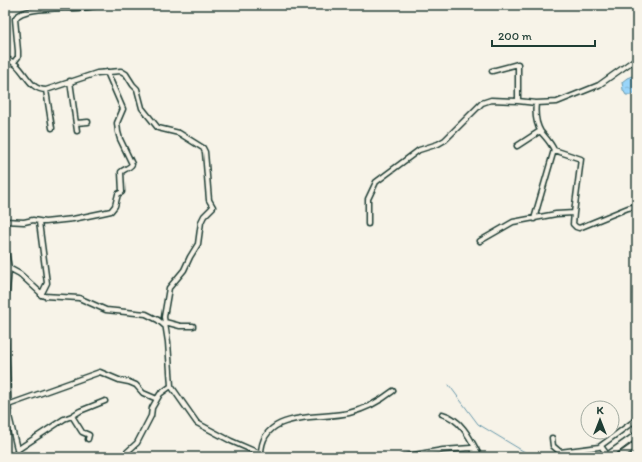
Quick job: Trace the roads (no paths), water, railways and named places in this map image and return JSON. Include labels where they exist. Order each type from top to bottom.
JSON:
[{"type":"highway","points":[[607,456],[636,435]]},
{"type":"highway","points":[[633,457],[637,454]]},
{"type":"street","points":[[14,62],[18,56],[16,25],[17,16],[54,8],[84,8],[98,5]]},
{"type":"street","points":[[368,224],[368,199],[376,182],[419,150],[438,144],[445,140],[482,103],[491,100],[536,103],[556,102],[599,85],[637,58]]},
{"type":"street","points":[[5,59],[14,62],[33,85],[41,90],[46,90],[97,73],[121,72],[126,74],[137,90],[142,108],[158,128],[179,134],[203,148],[205,152],[209,200],[214,207],[204,216],[201,222],[198,244],[184,270],[169,288],[164,317],[171,386],[197,423],[261,455],[261,450],[266,435],[272,427],[299,418],[331,416],[360,410],[374,405],[393,391]]},
{"type":"street","points":[[492,71],[518,64],[518,101]]},
{"type":"street","points":[[5,221],[14,221],[19,223],[33,220],[45,222],[73,219],[110,210],[115,206],[118,194],[122,192],[121,172],[131,167],[132,164],[118,132],[117,123],[123,109],[107,72]]},
{"type":"street","points":[[70,81],[77,131]]},
{"type":"street","points":[[46,90],[52,128]]},
{"type":"street","points":[[534,219],[554,150],[550,142],[540,131],[535,111],[536,103]]},
{"type":"street","points":[[76,123],[88,122]]},
{"type":"street","points":[[517,146],[540,131]]},
{"type":"street","points":[[554,150],[581,159],[573,224],[576,227],[579,228],[623,210],[637,206]]},
{"type":"street","points":[[480,241],[513,222],[556,214],[574,213]]},
{"type":"street","points":[[39,222],[47,283],[41,295]]},
{"type":"street","points":[[5,247],[8,268],[5,313]]},
{"type":"street","points":[[8,268],[20,274],[41,295],[79,298],[106,310],[146,314],[165,324],[193,326]]},
{"type":"street","points":[[5,318],[7,406],[19,457]]},
{"type":"street","points":[[7,406],[100,372],[136,385],[143,393],[157,399]]},
{"type":"street","points":[[130,457],[127,452],[137,443],[151,416],[152,408],[157,399],[160,394],[171,386]]},
{"type":"street","points":[[17,450],[58,422],[105,401]]},
{"type":"street","points":[[442,414],[449,416],[460,424],[480,457]]},
{"type":"street","points":[[72,416],[82,432],[88,434],[88,439]]},
{"type":"street","points":[[552,438],[553,446],[560,452],[601,446],[637,419]]},
{"type":"street","points":[[601,446],[607,456]]},
{"type":"street","points":[[402,457],[425,452],[466,448],[475,449]]},
{"type":"street","points":[[474,457],[475,449]]},
{"type":"water","points":[[632,76],[637,77],[637,90],[633,95],[626,95],[623,90],[622,82]]},
{"type":"waterway","points":[[449,385],[478,424],[533,457]]},
{"type":"tram line","points":[[612,457],[637,438]]},
{"type":"tram line","points":[[624,457],[637,448]]}]
